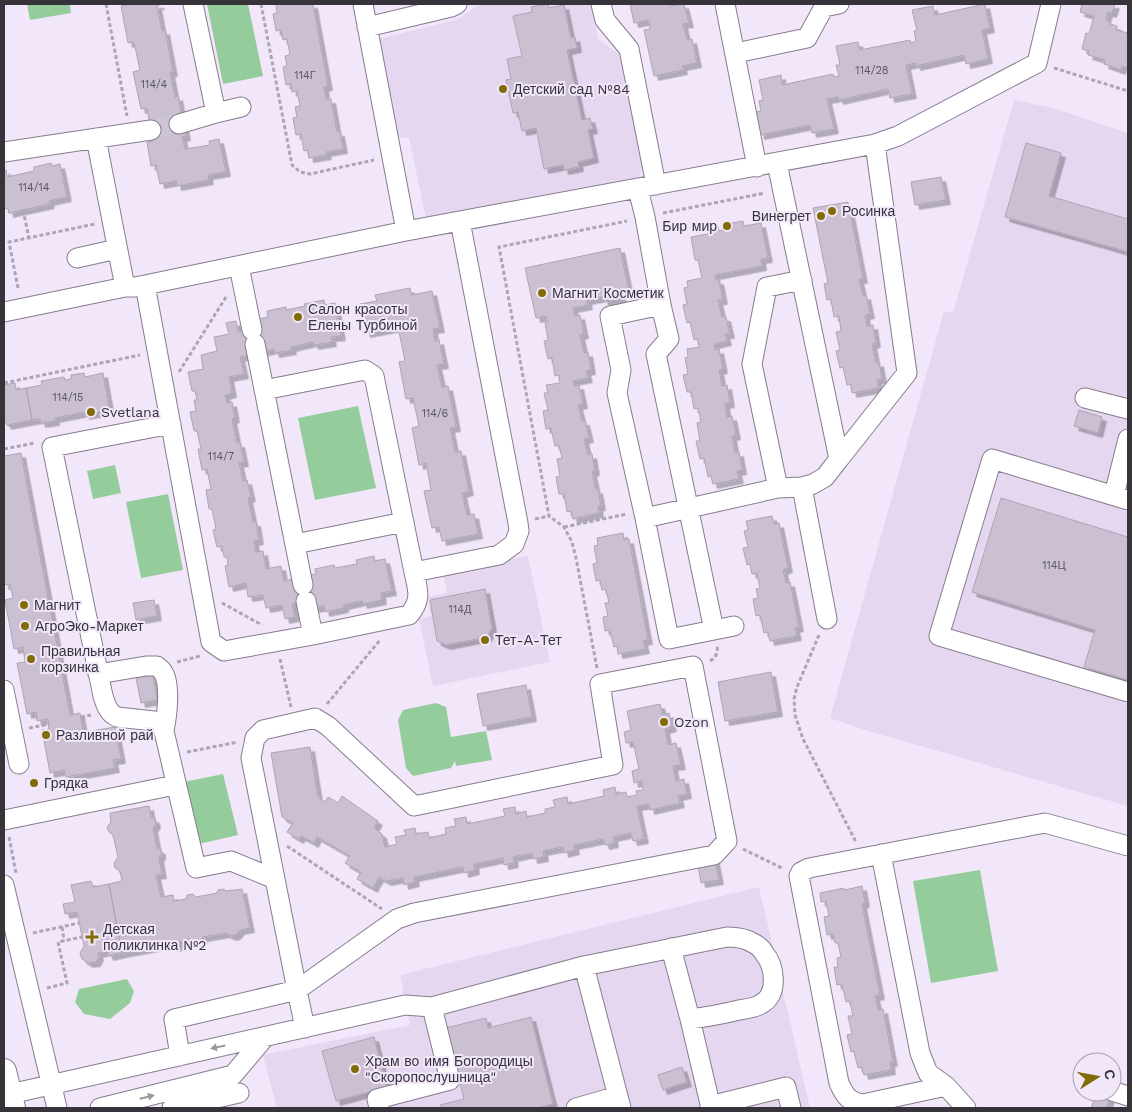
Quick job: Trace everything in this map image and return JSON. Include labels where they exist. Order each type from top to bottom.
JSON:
[{"type":"main road","points":[[4,1071],[12,1101]]},
{"type":"lane","points":[[193,4],[216,113]]},
{"type":"lane","points":[[363,4],[406,231]]},
{"type":"lane","points":[[368,27],[457,4]]},
{"type":"lane","points":[[601,4],[605,20],[629,49],[647,187],[645,217],[669,339],[656,354],[714,630]]},
{"type":"lane","points":[[726,4],[757,167]]},
{"type":"lane","points":[[4,312],[406,231],[875,144],[898,136],[1037,63],[1051,4]]},
{"type":"lane","points":[[736,53],[807,38],[829,5]]},
{"type":"lane","points":[[179,124],[241,107]]},
{"type":"lane","points":[[4,152],[152,130]]},
{"type":"lane","points":[[96,138],[124,287]]},
{"type":"lane","points":[[644,514],[688,509],[778,488],[802,487],[813,484],[825,477],[907,374],[875,144]]},
{"type":"lane","points":[[777,163],[839,459]]},
{"type":"lane","points":[[414,572],[499,555],[514,544],[519,532],[460,221]]},
{"type":"lane","points":[[77,258],[117,250]]},
{"type":"lane","points":[[239,266],[313,635]]},
{"type":"lane","points":[[778,488],[752,364],[767,287],[802,280]]},
{"type":"lane","points":[[145,285],[211,642],[224,651],[409,615],[414,609],[419,596],[374,376],[365,370],[264,390]]},
{"type":"lane","points":[[662,305],[610,316],[621,370],[617,393],[669,639],[734,626]]},
{"type":"lane","points":[[1085,398],[1128,409]]},
{"type":"lane","points":[[164,730],[154,721],[117,717],[108,710],[98,674],[52,447],[171,424]]},
{"type":"lane","points":[[1128,439],[1121,498],[992,459],[939,636],[1128,692]]},
{"type":"lane","points":[[802,487],[827,619]]},
{"type":"lane","points":[[295,544],[404,522]]},
{"type":"lane","points":[[98,674],[146,666],[157,666],[164,673],[167,683],[168,708],[164,730],[196,868],[231,861],[275,879]]},
{"type":"lane","points":[[180,1056],[174,1019],[297,990],[398,919],[414,913],[714,855],[727,841],[693,666],[600,684],[613,764],[414,806],[328,726],[315,718],[263,730],[255,738],[251,758],[297,990],[305,1028]]},
{"type":"lane","points":[[4,690],[19,764]]},
{"type":"lane","points":[[4,820],[176,785]]},
{"type":"lane","points":[[946,1086],[863,1104],[855,1103],[845,1095],[839,1083],[799,876],[801,872],[809,868],[1045,823],[1128,846]]},
{"type":"lane","points":[[872,856],[920,1053],[928,1073],[946,1086],[966,1108]]},
{"type":"lane","points":[[4,885],[57,1108]]},
{"type":"lane","points":[[12,1101],[52,1084],[405,1005],[432,1007],[584,966],[727,936],[741,937],[754,943],[764,953],[770,965],[773,978],[769,998],[762,1004],[715,1016],[690,1019]]},
{"type":"lane","points":[[671,948],[711,1107],[786,1087],[791,1108]]},
{"type":"lane","points":[[576,1108],[614,1104],[584,966]]},
{"type":"lane","points":[[379,1108],[377,1099],[450,1080],[432,1007]]},
{"type":"lane","points":[[238,1092],[265,1037]]},
{"type":"lane","points":[[100,1108],[238,1092]]},
{"type":"lane","points":[[172,1108],[238,1092]]},
{"type":"path","points":[[106,4],[130,133]]},
{"type":"path","points":[[260,4],[292,165],[300,172],[310,174],[392,156]]},
{"type":"path","points":[[1037,63],[1128,91]]},
{"type":"path","points":[[23,210],[29,238]]},
{"type":"path","points":[[18,288],[9,242],[95,224]]},
{"type":"path","points":[[499,247],[549,516],[564,528],[572,542],[600,684]]},
{"type":"path","points":[[166,394],[232,287],[242,285]]},
{"type":"path","points":[[4,383],[148,353]]},
{"type":"path","points":[[564,528],[644,514]]},
{"type":"path","points":[[202,592],[282,641],[294,722]]},
{"type":"path","points":[[315,718],[399,617]]},
{"type":"path","points":[[827,619],[797,687],[794,699],[795,714],[803,739],[872,856]]},
{"type":"path","points":[[693,666],[708,663],[714,660],[717,655],[718,649],[714,630]]},
{"type":"path","points":[[157,666],[224,651]]},
{"type":"path","points":[[170,756],[255,738]]},
{"type":"path","points":[[266,832],[398,919]]},
{"type":"path","points":[[727,841],[799,876]]},
{"type":"path","points":[[29,934],[79,923]]},
{"type":"path","points":[[62,927],[64,941]]},
{"type":"path","points":[[42,989],[67,983],[58,942],[82,938]]},
{"type":"shaded area","name":"Детский сад №84","points":[[480,4],[592,4],[598,39],[622,56],[643,162],[640,176],[630,182],[426,218],[409,138],[396,137],[369,41],[456,20]]},
{"type":"shaded area","points":[[1014,100],[1054,108],[1128,133],[1128,806],[865,730],[830,718],[944,311],[953,313]]},
{"type":"shaded area","name":"Тет-А-Тет","points":[[528,556],[550,662],[433,686],[419,619],[431,616],[427,597],[447,593],[443,573]]},
{"type":"shaded area","points":[[759,887],[810,1108],[277,1108],[263,1055],[410,1025],[400,975]]},
{"type":"green space","points":[[27,4],[70,4],[71,13],[30,20]]},
{"type":"green space","points":[[207,4],[248,4],[263,76],[223,84]]},
{"type":"green space","points":[[358,406],[376,488],[315,500],[298,418]]},
{"type":"green space","points":[[115,465],[121,493],[93,499],[87,471]]},
{"type":"green space","points":[[168,494],[183,570],[141,578],[126,502]]},
{"type":"green space","points":[[436,703],[446,707],[451,737],[486,731],[492,760],[456,766],[455,761],[451,768],[413,776],[406,768],[398,720],[403,710]]},
{"type":"green space","points":[[223,774],[238,835],[199,844],[184,782]]},
{"type":"green space","points":[[980,870],[998,971],[931,983],[913,881]]},
{"type":"green space","points":[[127,979],[134,991],[130,1003],[110,1019],[84,1014],[75,1002],[79,989]]},
{"type":"building","points":[[127,4],[160,4],[157,5],[162,31],[165,30],[173,72],[170,72],[175,97],[178,96],[186,136],[182,137],[185,149],[210,145],[209,141],[219,139],[226,172],[208,175],[209,180],[177,186],[176,181],[160,184],[156,165],[151,166],[147,142],[153,141],[147,108],[141,109],[133,72],[140,70],[134,42],[128,43],[121,6]]},
{"type":"building","points":[[276,4],[313,4],[328,86],[324,87],[326,99],[331,99],[337,132],[340,132],[343,149],[326,152],[327,155],[309,158],[308,150],[304,151],[301,134],[296,135],[293,118],[297,117],[295,107],[300,106],[297,91],[292,92],[291,84],[286,85],[283,67],[287,66],[285,56],[290,55],[287,39],[283,40],[281,30],[276,31],[273,14],[277,13]]},
{"type":"building","points":[[548,4],[549,8],[564,5],[571,38],[575,37],[577,48],[567,50],[582,120],[590,118],[593,129],[588,130],[594,158],[578,162],[579,167],[564,170],[563,165],[544,169],[536,128],[522,131],[518,112],[513,113],[506,80],[511,79],[507,59],[522,56],[513,16],[532,12],[531,7]]},
{"type":"building","points":[[630,4],[668,4],[669,6],[684,4],[689,23],[683,24],[687,40],[692,39],[697,63],[682,66],[683,70],[654,76],[644,30],[650,29],[649,20],[634,23]]},
{"type":"building","points":[[985,4],[990,28],[982,30],[988,59],[966,64],[964,55],[916,66],[916,63],[906,65],[912,94],[890,98],[888,89],[839,100],[838,97],[827,99],[834,129],[812,133],[810,125],[760,135],[756,112],[761,111],[759,101],[763,100],[759,80],[781,75],[782,85],[833,74],[834,77],[839,76],[836,65],[840,65],[836,46],[858,42],[860,50],[910,40],[911,43],[916,41],[914,31],[917,30],[912,10],[933,6],[935,15]]},
{"type":"building","points":[[1082,4],[1115,4],[1112,13],[1108,12],[1106,20],[1110,24],[1117,26],[1116,30],[1128,33],[1128,68],[1122,66],[1121,70],[1104,64],[1105,60],[1088,55],[1089,51],[1082,49],[1086,33],[1089,34],[1094,16],[1080,12]]},
{"type":"building","points":[[1026,143],[1061,153],[1049,196],[1128,219],[1128,252],[1005,217]]},
{"type":"building","points":[[51,163],[52,166],[60,164],[67,197],[49,201],[50,204],[9,213],[8,208],[4,209],[4,170],[6,170],[7,177],[34,171],[34,167]]},
{"type":"building","points":[[941,177],[946,200],[915,205],[911,182]]},
{"type":"building","points":[[848,202],[863,279],[859,279],[863,296],[866,295],[870,314],[865,315],[867,326],[873,325],[876,343],[872,344],[876,363],[879,362],[882,379],[877,380],[879,388],[852,393],[851,384],[847,385],[843,367],[840,368],[836,351],[840,350],[836,332],[841,331],[839,316],[834,317],[831,299],[827,300],[824,284],[828,283],[813,208]]},
{"type":"building","points":[[743,221],[744,226],[761,223],[768,258],[761,259],[762,266],[715,275],[716,280],[719,280],[723,300],[718,300],[722,317],[726,317],[730,334],[725,334],[727,341],[714,344],[715,350],[719,349],[723,369],[719,370],[722,386],[727,385],[730,403],[725,404],[727,417],[732,416],[736,435],[732,436],[735,453],[739,452],[742,470],[737,471],[739,479],[713,484],[711,476],[708,477],[704,458],[700,459],[696,441],[700,441],[697,423],[701,422],[698,408],[694,409],[691,392],[687,392],[683,375],[688,374],[685,358],[688,357],[687,349],[699,347],[698,339],[694,340],[690,322],[687,323],[683,305],[687,304],[684,288],[688,287],[687,281],[702,278],[698,260],[695,260],[691,237],[708,234],[707,228],[718,226],[719,231],[733,228],[732,223]]},
{"type":"building","points":[[620,248],[629,292],[621,293],[622,298],[604,301],[603,297],[587,300],[588,305],[573,308],[575,316],[580,315],[584,334],[580,335],[584,353],[588,352],[591,370],[586,371],[588,378],[573,381],[574,386],[579,385],[583,404],[578,405],[582,421],[585,421],[589,438],[584,439],[588,455],[592,454],[595,471],[592,472],[601,506],[598,506],[599,513],[573,519],[571,511],[567,512],[564,494],[559,494],[556,477],[560,476],[557,459],[562,458],[559,445],[555,446],[551,428],[546,429],[543,411],[548,410],[544,393],[548,393],[546,385],[560,383],[559,375],[555,376],[552,358],[548,359],[544,341],[548,340],[545,323],[548,322],[546,316],[536,318],[525,268]]},
{"type":"building","points":[[410,288],[411,295],[432,291],[440,328],[433,329],[435,341],[439,340],[444,364],[437,365],[442,387],[448,386],[456,427],[450,428],[455,452],[461,451],[469,491],[462,493],[467,515],[474,514],[478,534],[442,541],[439,527],[432,528],[424,491],[431,490],[426,463],[419,465],[412,428],[419,426],[413,398],[406,399],[399,362],[405,361],[398,327],[366,333],[360,304],[377,301],[375,295]]},
{"type":"building","points":[[324,300],[325,305],[335,303],[341,336],[331,337],[332,342],[314,345],[313,342],[291,347],[292,350],[275,353],[274,349],[240,357],[244,374],[229,377],[232,393],[225,395],[227,403],[232,402],[235,418],[232,419],[237,443],[240,443],[244,462],[239,463],[243,481],[247,480],[251,497],[248,498],[253,522],[256,522],[259,540],[254,541],[256,552],[263,551],[266,569],[281,566],[284,581],[316,574],[315,569],[334,565],[335,568],[357,564],[356,560],[374,556],[375,561],[385,559],[392,591],[381,593],[382,600],[363,604],[362,601],[344,605],[344,608],[325,612],[324,606],[314,608],[312,600],[292,604],[295,617],[285,619],[282,605],[266,608],[263,595],[248,597],[246,583],[229,587],[225,566],[228,565],[227,557],[224,557],[222,546],[217,547],[213,530],[216,529],[212,509],[209,509],[206,490],[211,489],[207,469],[202,470],[198,449],[201,449],[197,431],[194,431],[190,412],[196,411],[194,400],[197,400],[195,391],[192,391],[188,372],[203,369],[201,355],[217,351],[214,337],[229,334],[226,323],[236,321],[238,332],[259,328],[258,319],[268,317],[267,311],[286,307],[286,310]]},
{"type":"building","points":[[84,373],[85,377],[103,373],[109,406],[101,408],[101,412],[85,415],[85,412],[55,418],[55,421],[41,423],[40,419],[32,420],[26,388],[42,385],[41,381],[64,377],[65,380],[71,379],[71,375]]},
{"type":"building","points":[[15,383],[16,390],[26,388],[32,420],[7,425],[4,422],[4,385]]},
{"type":"building","points":[[1079,410],[1102,417],[1098,433],[1074,426]]},
{"type":"building","points":[[21,453],[70,715],[80,713],[84,736],[91,735],[91,731],[115,727],[121,759],[113,760],[115,768],[66,777],[64,770],[50,773],[42,730],[49,729],[48,719],[37,721],[36,712],[27,714],[17,663],[25,662],[23,647],[14,649],[5,600],[13,598],[10,584],[4,585],[4,456]]},
{"type":"building","points":[[1001,498],[1128,537],[1128,680],[1084,667],[1095,630],[972,592]]},
{"type":"building","points":[[772,516],[774,524],[779,523],[788,568],[783,570],[786,583],[790,582],[799,627],[795,628],[797,636],[770,641],[768,632],[764,633],[760,615],[756,616],[753,599],[758,598],[756,589],[760,588],[757,573],[752,574],[750,564],[747,565],[743,548],[748,547],[744,531],[748,530],[746,521]]},
{"type":"building","points":[[623,533],[624,540],[629,539],[648,640],[643,641],[645,649],[618,654],[617,646],[614,647],[610,630],[605,631],[603,617],[608,616],[605,603],[609,603],[606,589],[602,590],[600,580],[596,581],[593,564],[597,563],[594,546],[598,545],[597,538]]},
{"type":"building","points":[[485,589],[492,628],[487,637],[446,645],[437,641],[430,600]]},
{"type":"building","points":[[154,600],[157,616],[136,620],[133,603]]},
{"type":"building","points":[[152,670],[157,700],[141,703],[135,673]]},
{"type":"building","points":[[771,672],[778,712],[725,721],[718,682]]},
{"type":"building","points":[[526,685],[532,717],[483,726],[477,694]]},
{"type":"building","points":[[660,704],[663,715],[669,713],[672,727],[665,729],[668,745],[676,743],[681,765],[673,766],[676,781],[684,779],[687,794],[678,796],[680,803],[650,810],[649,804],[637,806],[644,839],[633,841],[631,833],[613,837],[614,843],[605,845],[603,839],[574,845],[575,850],[564,853],[563,847],[543,851],[544,857],[533,859],[532,853],[513,857],[514,863],[504,865],[503,858],[474,864],[475,870],[464,873],[463,867],[414,877],[415,882],[404,885],[403,878],[387,881],[379,877],[373,888],[357,879],[361,872],[345,863],[350,856],[317,837],[314,843],[301,836],[299,839],[287,832],[293,823],[282,817],[271,753],[310,747],[318,797],[325,802],[328,797],[338,803],[342,796],[378,821],[374,828],[382,834],[385,847],[397,844],[395,837],[406,835],[404,830],[415,828],[416,834],[428,832],[429,838],[446,834],[445,828],[456,826],[454,819],[466,817],[467,824],[505,816],[503,809],[515,807],[516,814],[526,811],[527,817],[545,813],[545,809],[555,807],[553,800],[567,797],[568,804],[604,796],[603,790],[615,787],[616,794],[626,792],[627,797],[637,795],[636,791],[643,790],[642,781],[634,783],[632,771],[639,769],[633,742],[626,743],[624,732],[631,730],[627,711]]},
{"type":"building","points":[[149,806],[151,817],[155,819],[156,824],[153,828],[157,848],[161,850],[159,858],[162,874],[156,875],[161,897],[173,895],[174,901],[186,899],[187,895],[193,894],[196,897],[217,893],[218,890],[242,889],[250,928],[240,930],[236,935],[231,936],[226,933],[203,937],[201,942],[196,943],[190,939],[179,942],[178,946],[174,947],[170,944],[122,953],[109,884],[122,881],[120,871],[115,868],[114,863],[118,857],[113,835],[107,827],[111,822],[110,813]]},
{"type":"building","points":[[714,855],[719,880],[701,883],[697,859]]},
{"type":"building","points":[[91,881],[93,887],[109,884],[122,953],[109,956],[107,951],[98,953],[99,956],[96,962],[89,963],[82,959],[80,953],[84,946],[77,912],[65,914],[63,904],[75,902],[71,885]]},
{"type":"building","points":[[862,886],[865,903],[862,904],[880,995],[875,996],[878,1010],[883,1009],[893,1062],[890,1062],[891,1070],[864,1075],[862,1067],[858,1068],[854,1051],[851,1052],[847,1035],[852,1034],[848,1016],[853,1016],[850,1001],[846,1002],[842,984],[837,985],[834,967],[838,967],[837,958],[841,957],[838,943],[835,943],[833,934],[827,935],[824,917],[829,916],[826,901],[821,902],[820,893]]},
{"type":"building","points":[[531,1017],[553,1104],[536,1108],[441,1108],[440,1105],[464,1099],[446,1028],[486,1018],[488,1028]]},
{"type":"building","name":"Храм во имя Богородицы \"Скоропослушница\"","points":[[374,1037],[387,1087],[336,1101],[322,1051]]},
{"type":"building","points":[[682,1067],[687,1082],[663,1090],[658,1075]]},
{"type":"building","points":[[1093,1102],[1108,1102],[1106,1108],[1091,1108]]},
{"type":"tunnel","points":[[151,130],[179,124]]},
{"type":"place","name":"Детский сад №84","points":[[503,89]]},
{"type":"place","name":"Росинка","points":[[832,211]]},
{"type":"place","name":"Винегрет","points":[[821,216]]},
{"type":"place","name":"Бир мир","points":[[727,226]]},
{"type":"place","name":"Магнит Косметик","points":[[542,293]]},
{"type":"place","name":"Салон красоты Елены Турбиной","points":[[298,317]]},
{"type":"place","name":"Svetlana","points":[[91,412]]},
{"type":"place","name":"Магнит","points":[[24,605]]},
{"type":"place","name":"АгроЭко-Маркет","points":[[25,626]]},
{"type":"place","name":"Тет-А-Тет","points":[[485,640]]},
{"type":"place","name":"Правильная корзинка","points":[[31,659]]},
{"type":"place","name":"Ozon","points":[[664,722]]},
{"type":"place","name":"Разливной рай","points":[[46,735]]},
{"type":"place","name":"Грядка","points":[[34,783]]},
{"type":"place","name":"Детская поликлинка №2","points":[[92,937]]},
{"type":"place","name":"Храм во имя Богородицы \"Скоропослушница\"","points":[[355,1069]]}]
